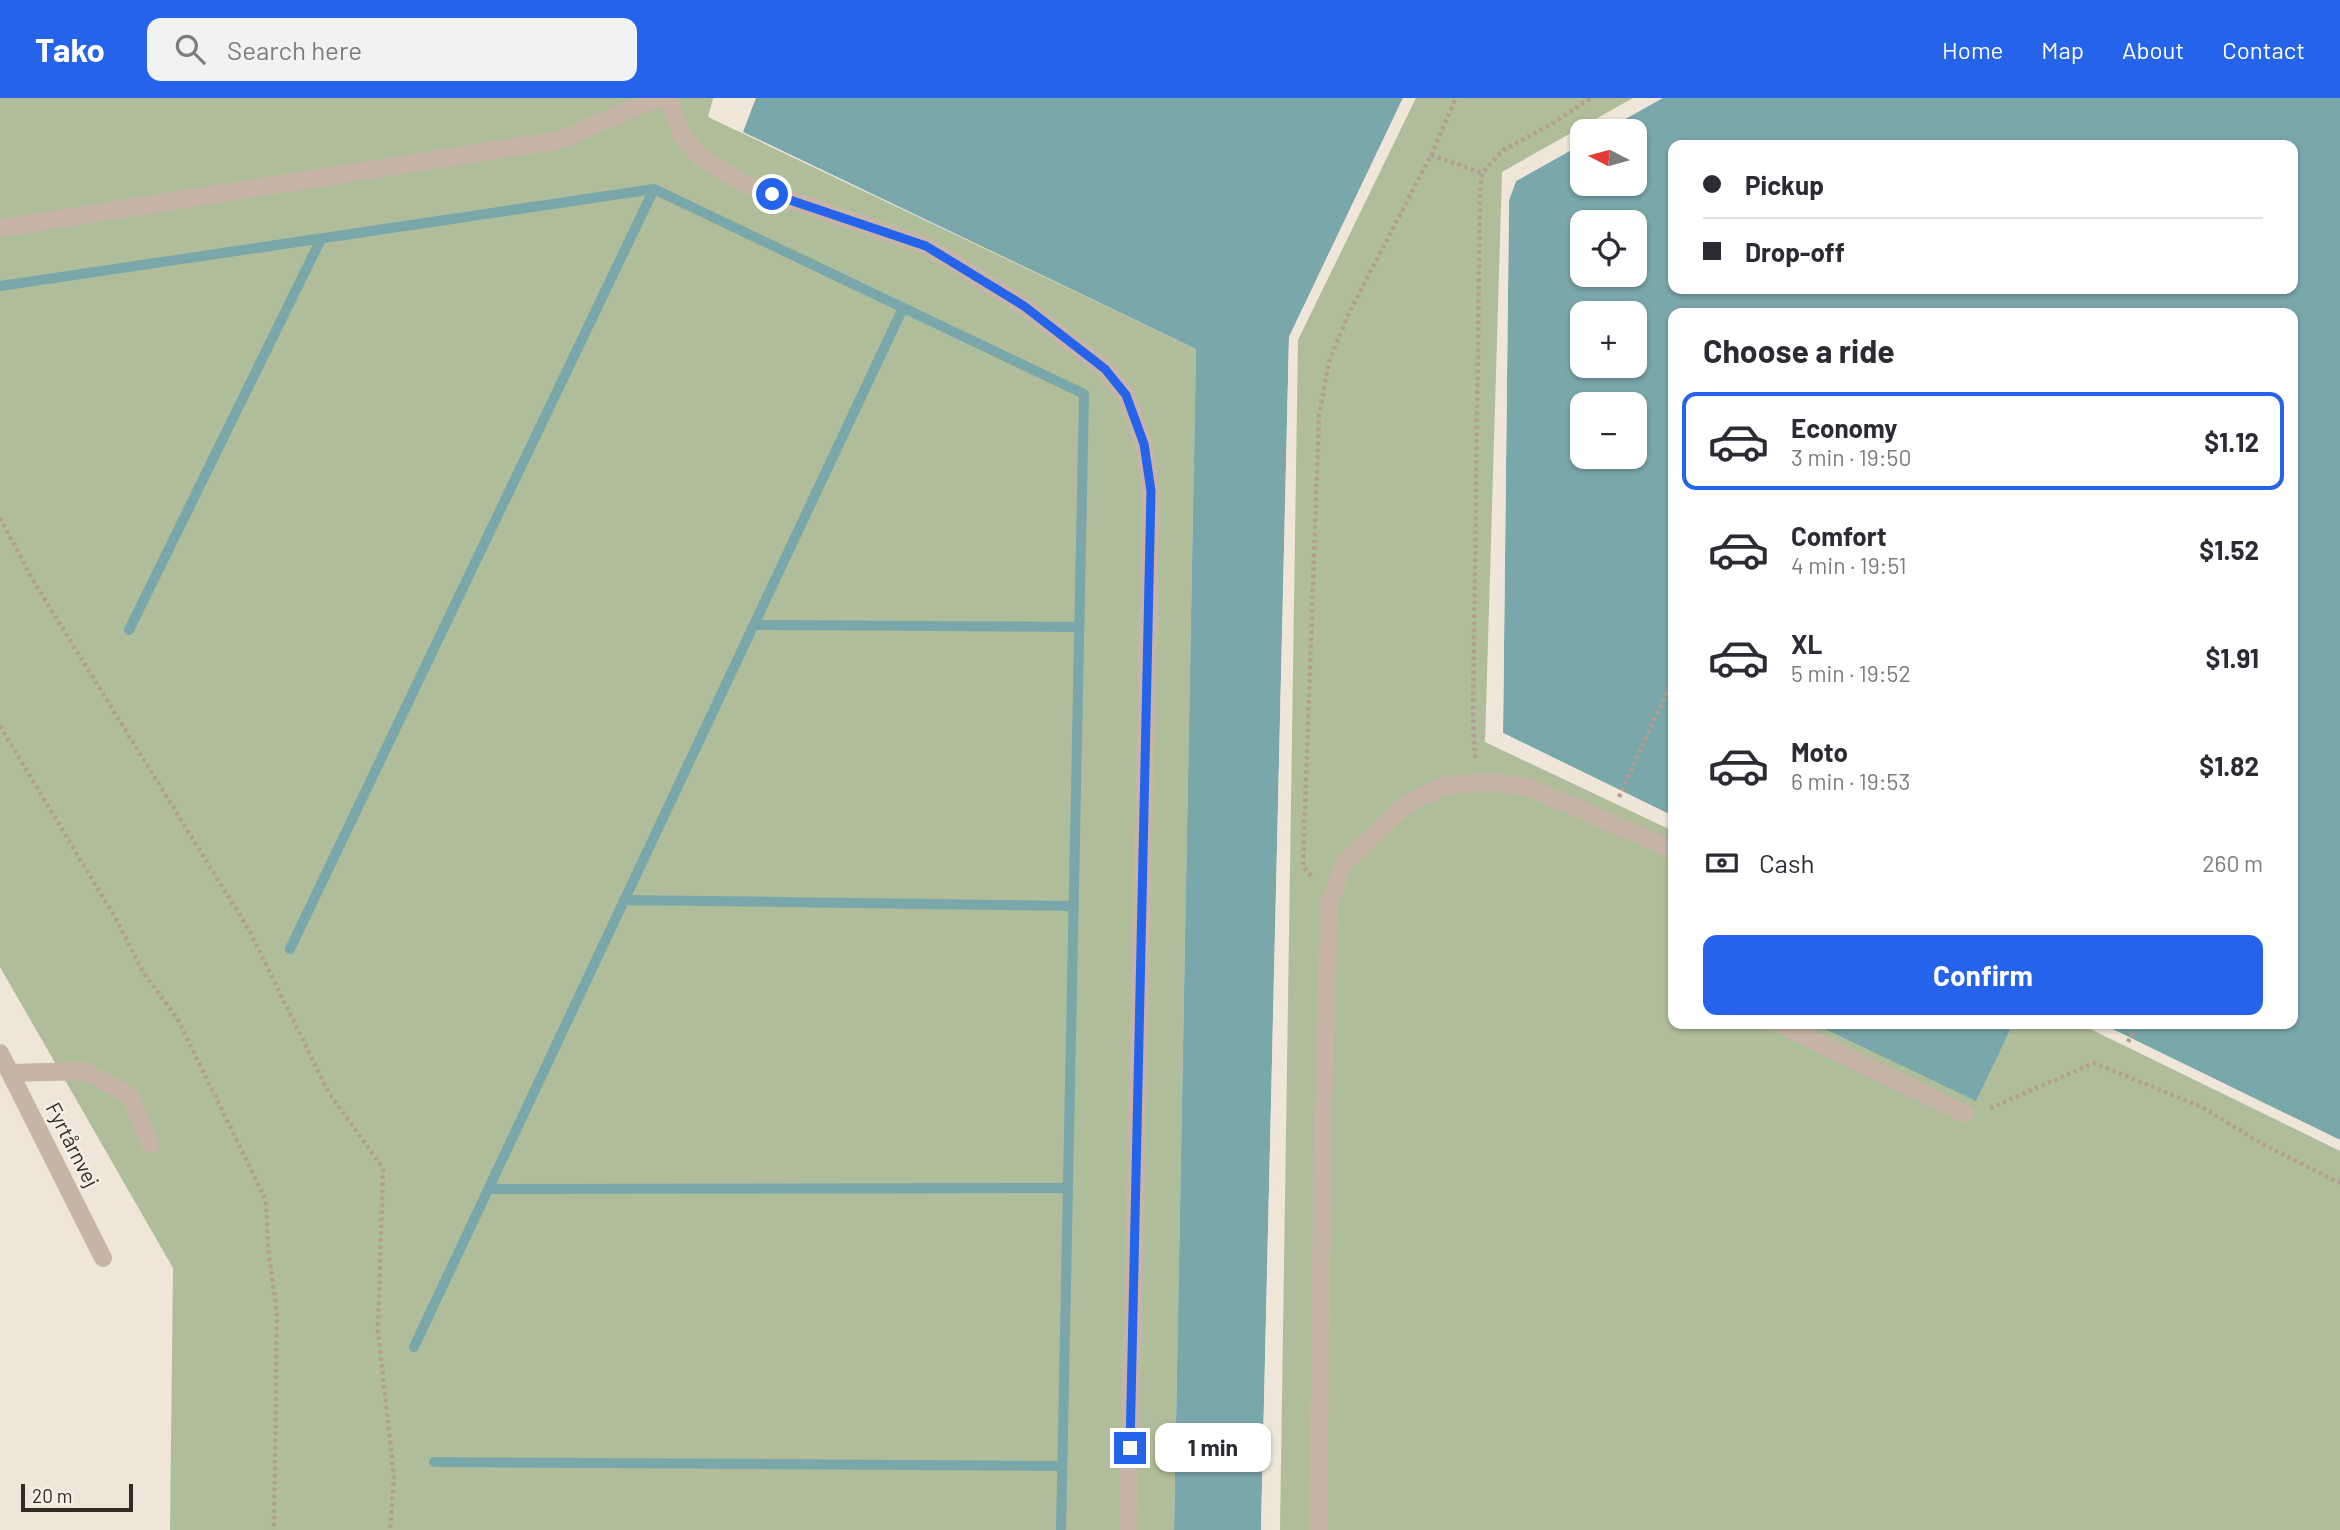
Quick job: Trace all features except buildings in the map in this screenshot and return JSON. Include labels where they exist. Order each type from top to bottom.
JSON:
[{"type":"lane","points":[[0,228],[560,140],[657,98]]},
{"type":"lane","points":[[668,98],[681,134],[700,157],[747,185],[926,246],[1024,306],[1105,369],[1126,395],[1144,444],[1151,491],[1128,1530]]},
{"type":"lane","points":[[1318,1530],[1322,1124],[1329,903],[1345,862],[1406,804],[1446,785],[1490,782],[1528,787],[1668,848]]},
{"type":"lane","points":[[1789,1029],[1965,1114]]},
{"type":"lane","name":"Fyrtårnvej","points":[[0,1053],[103,1258]]},
{"type":"lane","points":[[10,1073],[85,1072],[130,1096],[150,1144]]},
{"type":"path","points":[[1329,903],[1303,866],[1319,416],[1329,360],[1349,313],[1431,155],[1456,98]]},
{"type":"path","points":[[1490,782],[1475,761],[1474,719],[1482,173],[1503,150],[1550,125],[1591,98]]},
{"type":"path","points":[[1431,155],[1482,173]]},
{"type":"path","points":[[0,518],[34,582],[248,930],[329,1093],[383,1168],[378,1330],[394,1478],[390,1530]]},
{"type":"path","points":[[1616,804],[1668,689]]},
{"type":"path","points":[[0,726],[116,919],[143,972],[177,1018],[266,1200],[268,1248],[277,1313],[274,1530]]},
{"type":"path","points":[[2128,1042],[2135,1029]]},
{"type":"path","points":[[1965,1114],[1994,1107],[2094,1063],[2202,1107],[2264,1145],[2340,1183]]},
{"type":"green space","points":[[0,98],[713,98],[708,117],[1196,349],[1174,1530],[170,1530],[173,1268],[0,967]]},
{"type":"green space","points":[[1416,98],[1633,98],[1596,119],[1570,119],[1570,134],[1502,172],[1485,742],[1668,829],[1668,1029],[1825,1029],[1975,1100],[2010,1029],[2090,1029],[2340,1151],[2340,1530],[1280,1530],[1298,340]]},
{"type":"water","points":[[756,98],[1403,98],[1289,337],[1261,1530],[1174,1530],[1196,349],[743,132]]},
{"type":"water","points":[[1663,98],[2340,98],[2340,1140],[2112,1029],[2298,1029],[2298,308],[1668,308],[1668,814],[1503,733],[1509,200],[1516,181],[1570,151],[1570,196],[1647,196],[1647,119],[1625,119]]},
{"type":"water","points":[[1825,1029],[2011,1029],[1976,1101]]},
{"type":"pier","points":[[1403,98],[1407,98],[1292,338],[1264,1530],[1261,1530],[1289,337]]},
{"type":"pier","points":[[1570,147],[1570,151],[1516,181],[1509,200],[1503,733],[1668,814],[1668,817],[1500,733],[1505,200],[1514,178]]},
{"type":"pier","points":[[2109,1029],[2340,1140],[2340,1144]]},
{"type":"waterway","points":[[0,286],[654,189],[1084,394],[1061,1530]]},
{"type":"waterway","points":[[290,949],[654,189]]},
{"type":"waterway","points":[[129,630],[321,239]]},
{"type":"waterway","points":[[414,1347],[903,308]]},
{"type":"waterway","points":[[754,625],[1079,627]]},
{"type":"waterway","points":[[625,900],[1073,906]]},
{"type":"waterway","points":[[489,1189],[1068,1188]]},
{"type":"waterway","points":[[434,1462],[1062,1466]]},
{"type":"route","points":[[772,194],[926,246],[1024,306],[1105,369],[1126,395],[1144,444],[1151,491],[1130,1448]]}]
